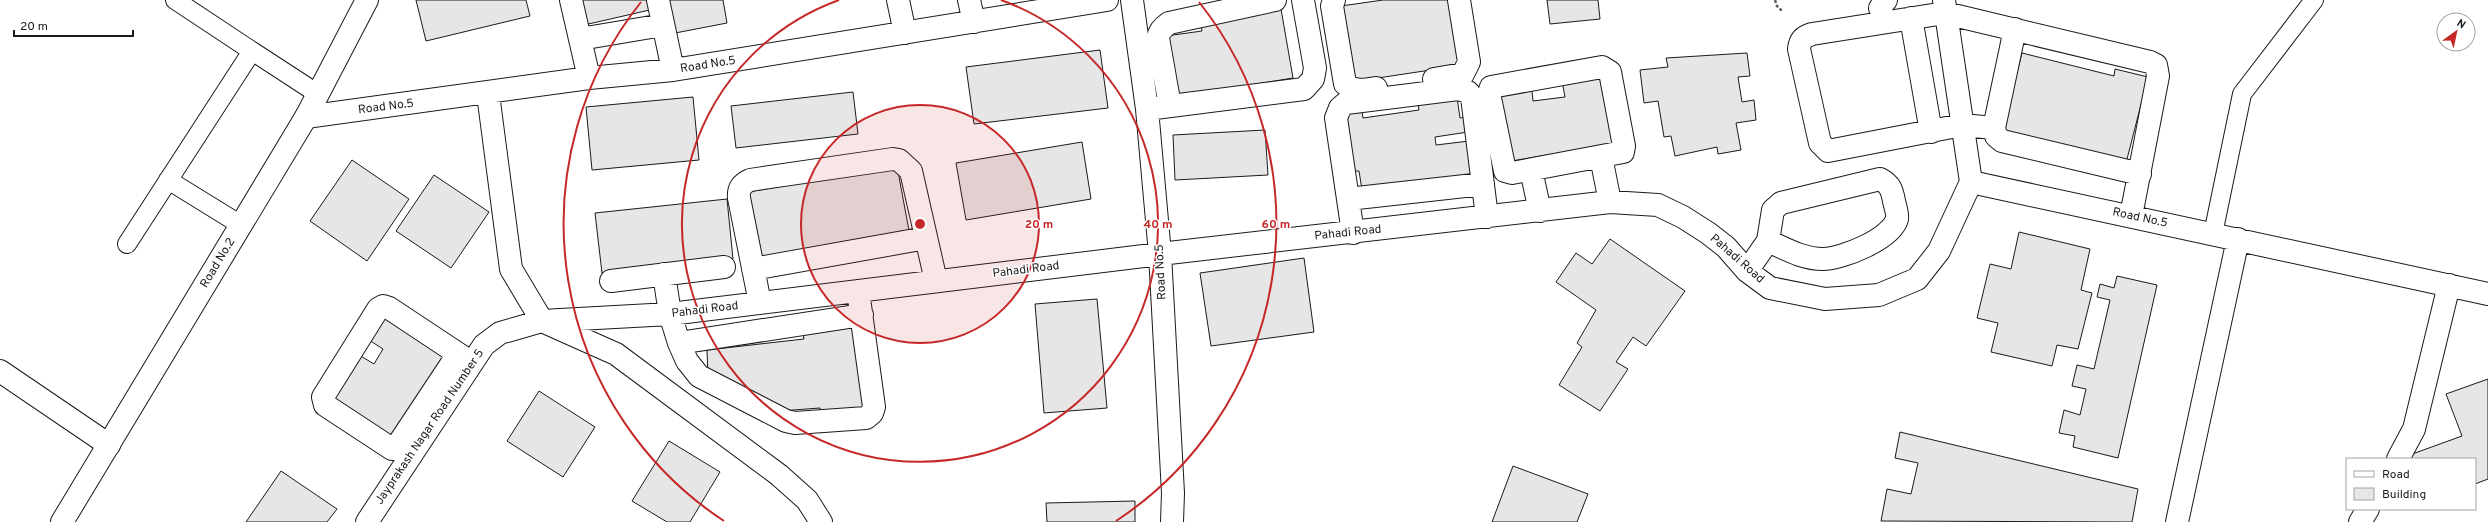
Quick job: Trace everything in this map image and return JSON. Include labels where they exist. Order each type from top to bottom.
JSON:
[{"type":"street","name":"Road No.2","points":[[62,522],[110,445],[306,117],[367,0]]},
{"type":"street","points":[[571,0],[589,78]]},
{"type":"street","points":[[658,0],[673,70]]},
{"type":"street","points":[[901,0],[905,33]]},
{"type":"street","points":[[969,0],[974,22]]},
{"type":"street","name":"Road No.5","points":[[306,117],[488,94],[589,78],[673,70],[1107,0]]},
{"type":"street","name":"Road No.5","points":[[1132,0],[1147,109],[1160,254],[1173,493],[1172,522]]},
{"type":"street","points":[[1170,106],[1158,38],[1159,32],[1169,22],[1202,8],[1275,0]]},
{"type":"street","points":[[1147,109],[1304,89],[1313,79],[1315,68],[1303,0]]},
{"type":"street","points":[[1334,0],[1332,6],[1345,84],[1352,90],[1360,91],[1464,74],[1469,62],[1459,0]]},
{"type":"street","points":[[1945,6],[1970,182]]},
{"type":"street","points":[[1994,128],[1962,125],[1834,151],[1822,148],[1799,49],[1800,41],[1805,36],[1812,34],[1912,18],[1945,6],[2015,29],[2150,62],[2156,65],[2158,76],[2131,216]]},
{"type":"street","points":[[1912,18],[1931,132]]},
{"type":"street","points":[[580,40],[664,25]]},
{"type":"street","points":[[2015,29],[1994,128],[1996,136],[2002,141],[2140,174]]},
{"type":"street","points":[[1602,67],[1608,70],[1624,149],[1620,153],[1531,170],[1508,173],[1503,168],[1489,94],[1494,85],[1602,67]]},
{"type":"street","points":[[1353,233],[1336,118],[1340,108],[1346,103],[1458,89],[1468,92],[1472,98],[1487,217]]},
{"type":"street","points":[[488,94],[511,269],[542,321],[616,354],[780,475],[807,500],[821,522]]},
{"type":"street","points":[[1600,157],[1610,202]]},
{"type":"street","points":[[754,330],[756,304],[753,269],[738,191],[743,184],[750,180],[899,160],[910,171],[936,281]]},
{"type":"street","points":[[1531,170],[1540,211]]},
{"type":"street","points":[[1746,271],[1768,241],[1773,210],[1781,203],[1880,179],[1891,188],[1897,218],[1894,224],[1871,243],[1852,252],[1824,259],[1802,257],[1768,241]]},
{"type":"street","name":"Road No.5","points":[[1970,182],[2488,294]]},
{"type":"street","name":"Pahadi Road","points":[[542,321],[670,314],[1160,254],[1353,233],[1610,202],[1658,205],[1683,217],[1726,247],[1746,271],[1770,288],[1824,299],[1879,295],[1917,279],[1939,251],[1970,182]]},
{"type":"street","points":[[1348,199],[1483,184]]},
{"type":"street","points":[[753,269],[926,238]]},
{"type":"street","points":[[2177,522],[2238,239]]},
{"type":"street","points":[[611,281],[724,267]]},
{"type":"street","points":[[664,274],[670,314],[679,343],[687,361],[699,376],[786,421],[795,423],[866,418],[872,413],[874,407],[858,291]]},
{"type":"street","points":[[2399,458],[2414,429],[2449,285]]},
{"type":"street","points":[[412,439],[397,448],[392,449],[325,405],[322,401],[323,397],[378,309],[383,306],[390,308],[465,358]]},
{"type":"street","points":[[679,343],[754,330],[862,315]]},
{"type":"street","name":"Jayprakash Nagar Road Number 5","points":[[367,522],[412,439],[465,358],[500,333],[542,321]]},
{"type":"street","points":[[0,371],[110,445]]},
{"type":"street","points":[[2360,522],[2367,510]]},
{"type":"lane","points":[[175,0],[318,94]]},
{"type":"lane","points":[[2213,234],[2242,94],[2314,0]]},
{"type":"lane","points":[[126,244],[252,50]]},
{"type":"lane","points":[[168,180],[241,226]]},
{"type":"building","points":[[416,0],[526,0],[530,16],[426,41]]},
{"type":"building","points":[[579,0],[652,0],[654,9],[584,25]]},
{"type":"building","points":[[664,0],[723,0],[727,23],[670,34]]},
{"type":"building","points":[[1383,0],[1455,0],[1464,65],[1351,82],[1341,6]]},
{"type":"building","points":[[1547,0],[1598,0],[1600,19],[1550,24]]},
{"type":"building","points":[[1281,9],[1293,78],[1177,97],[1166,36],[1202,31],[1200,21]]},
{"type":"building","points":[[1100,50],[1108,108],[974,124],[966,67]]},
{"type":"building","points":[[1747,53],[1750,76],[1738,77],[1742,102],[1754,100],[1756,120],[1736,123],[1741,150],[1718,154],[1717,147],[1675,156],[1671,136],[1664,137],[1658,101],[1644,103],[1640,70],[1668,67],[1666,58]]},
{"type":"building","points":[[2022,53],[2114,76],[2115,69],[2148,77],[2126,163],[2002,132]]},
{"type":"building","points":[[1603,75],[1617,143],[1506,162],[1495,97],[1532,91],[1533,101],[1565,97],[1562,81]]},
{"type":"building","points":[[853,92],[858,134],[736,148],[731,106]]},
{"type":"building","points":[[693,97],[699,160],[592,170],[586,107]]},
{"type":"building","points":[[1457,97],[1460,118],[1465,117],[1468,132],[1435,137],[1436,145],[1469,141],[1474,174],[1362,190],[1359,171],[1351,171],[1342,115],[1362,112],[1363,118],[1419,110],[1418,104]]},
{"type":"building","points":[[1265,130],[1268,175],[1175,180],[1173,135]]},
{"type":"building","points":[[1082,142],[1091,199],[966,220],[956,163]]},
{"type":"building","points":[[352,160],[409,199],[367,261],[310,221]]},
{"type":"building","points":[[897,166],[910,236],[763,261],[749,192]]},
{"type":"building","points":[[434,175],[489,212],[451,268],[396,231]]},
{"type":"building","points":[[727,199],[733,259],[602,273],[595,213]]},
{"type":"building","points":[[2019,232],[2090,249],[2081,290],[2092,293],[2078,349],[2057,345],[2052,366],[1991,352],[1998,323],[1977,318],[1990,264],[2011,269]]},
{"type":"building","points":[[1610,239],[1685,291],[1646,346],[1633,337],[1616,362],[1628,369],[1600,411],[1559,385],[1582,347],[1577,343],[1596,310],[1556,282],[1576,253],[1592,264]]},
{"type":"building","points":[[1304,258],[1314,332],[1211,346],[1200,273]]},
{"type":"building","points":[[2117,276],[2157,285],[2118,458],[2073,447],[2075,436],[2059,433],[2064,410],[2080,415],[2086,389],[2072,386],[2077,365],[2094,369],[2110,300],[2097,297],[2100,284],[2114,288]]},
{"type":"building","points":[[1097,299],[1107,408],[1044,413],[1035,304]]},
{"type":"building","points":[[386,312],[453,355],[393,447],[330,405],[359,355],[374,364],[383,349],[369,340]]},
{"type":"building","points":[[852,322],[865,409],[842,415],[840,409],[820,413],[820,408],[780,411],[708,375],[707,350],[804,339],[802,330]]},
{"type":"building","points":[[2488,379],[2488,479],[2476,484],[2476,458],[2404,457],[2462,436],[2446,394]]},
{"type":"building","points":[[539,391],[595,427],[563,477],[507,441]]},
{"type":"building","points":[[1900,432],[2138,489],[2132,522],[1881,521],[1887,489],[1911,494],[1918,463],[1895,458]]},
{"type":"building","points":[[669,441],[720,472],[690,522],[667,522],[632,501]]},
{"type":"building","points":[[1513,466],[1588,494],[1577,522],[1492,522]]},
{"type":"building","points":[[281,471],[337,509],[327,522],[246,522]]},
{"type":"building","points":[[1135,501],[1135,522],[1047,522],[1046,503]]}]
